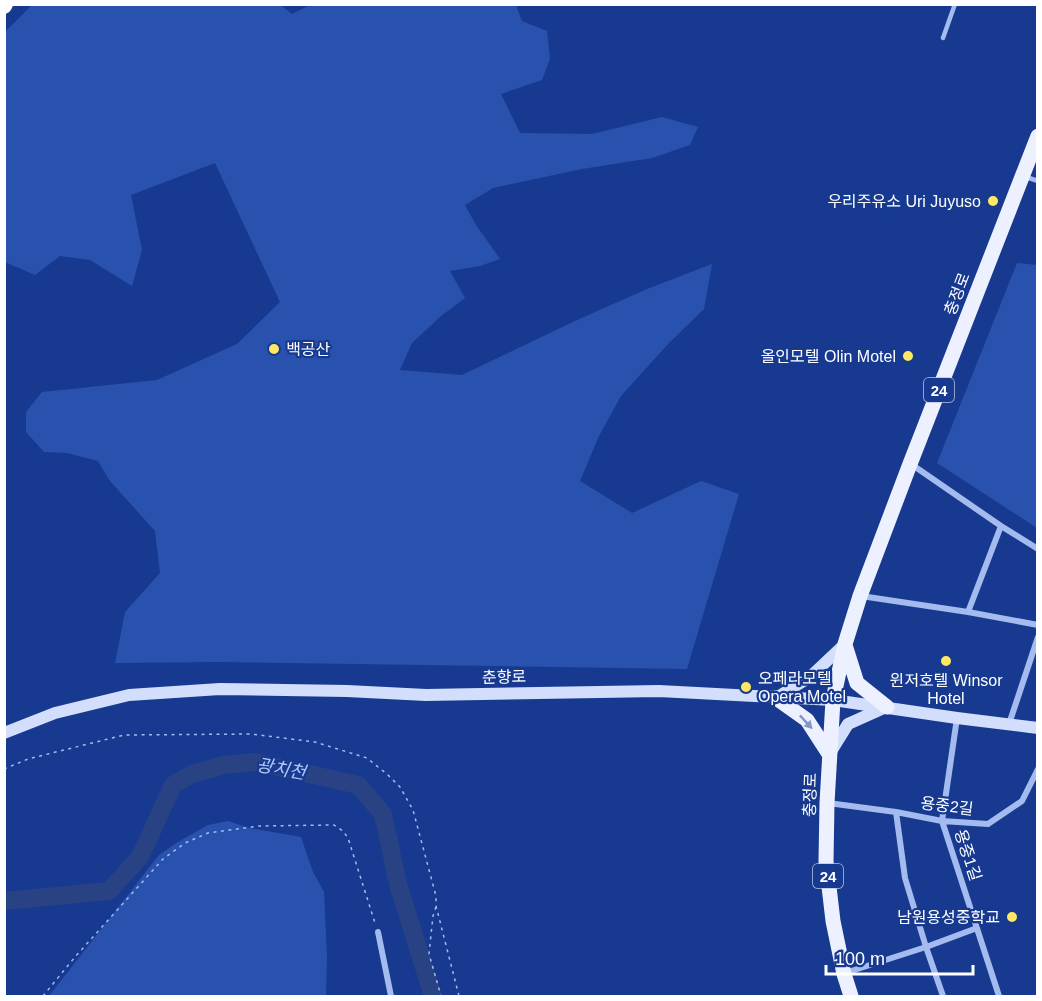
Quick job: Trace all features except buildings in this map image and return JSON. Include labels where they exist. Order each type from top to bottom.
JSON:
[{"type":"main road","name":"충정로","points":[[851,996],[833,921],[826,861],[833,700],[845,644],[860,596],[910,464],[1038,136]]},
{"type":"main road","points":[[845,644],[857,683],[886,707]]},
{"type":"main road","points":[[776,698],[807,720],[829,754]]},
{"type":"street","points":[[910,464],[1038,549]]},
{"type":"street","points":[[968,612],[1001,526]]},
{"type":"street","points":[[860,596],[968,612],[1038,626]]},
{"type":"street","points":[[1009,724],[1038,637]]},
{"type":"street","points":[[776,698],[810,677],[845,644]]},
{"type":"street","name":"춘향로","points":[[4,733],[56,713],[129,695],[220,689],[426,695],[659,691],[833,700],[1038,728]]},
{"type":"street","points":[[829,754],[848,724],[886,707]]},
{"type":"street","name":"용중1길","points":[[957,718],[942,821],[999,996]]},
{"type":"street","name":"용중2길","points":[[827,803],[942,821],[988,824],[1022,801],[1038,769]]},
{"type":"street","points":[[896,812],[905,878],[943,996]]},
{"type":"street","points":[[844,974],[977,928]]},
{"type":"street","points":[[378,932],[391,996]]},
{"type":"lane","points":[[943,38],[955,4]]},
{"type":"lane","points":[[1022,175],[1038,181]]},
{"type":"path","points":[[4,770],[28,759],[124,735],[251,734],[325,744],[367,758],[400,787],[412,810],[436,896],[436,906],[459,996]]},
{"type":"path","points":[[44,996],[75,957],[163,859],[185,843],[208,833],[259,826],[334,825],[348,838],[378,932]]},
{"type":"path","points":[[436,906],[429,954],[441,996]]},
{"type":"shaded area","points":[[279,4],[292,14],[312,4],[516,5],[522,21],[547,31],[550,59],[542,80],[501,94],[520,133],[592,134],[662,117],[698,127],[690,145],[652,158],[582,169],[493,188],[465,205],[500,259],[480,266],[450,271],[465,298],[441,316],[412,343],[400,370],[462,375],[647,289],[712,264],[704,309],[668,344],[621,396],[599,436],[580,481],[632,513],[701,481],[739,494],[687,669],[216,662],[115,663],[125,612],[160,573],[155,531],[110,481],[98,461],[67,453],[44,452],[26,432],[26,412],[42,392],[157,380],[237,344],[280,302],[215,163],[131,195],[142,250],[132,286],[90,260],[60,256],[35,275],[5,262],[5,32],[32,5]]},
{"type":"shaded area","points":[[1017,263],[1037,265],[1037,528],[937,463]]},
{"type":"shaded area","points":[[228,821],[249,828],[301,837],[313,872],[324,892],[326,996],[49,996],[159,855],[208,825]]},
{"type":"waterway","name":"광치천","points":[[4,901],[109,891],[140,857],[173,785],[192,774],[224,765],[256,762],[358,785],[383,814],[398,884],[433,996]]},
{"type":"place","name":"우리주유소 Uri Juyuso","points":[[993,201]]},
{"type":"place","name":"백공산","points":[[274,349]]},
{"type":"place","name":"올인모텔 Olin Motel","points":[[908,356]]},
{"type":"place","name":"윈저호텔 Winsor Hotel","points":[[946,661]]},
{"type":"place","name":"오페라모텔 Opera Motel","points":[[746,687]]},
{"type":"place","name":"남원용성중학교","points":[[1012,917]]}]
